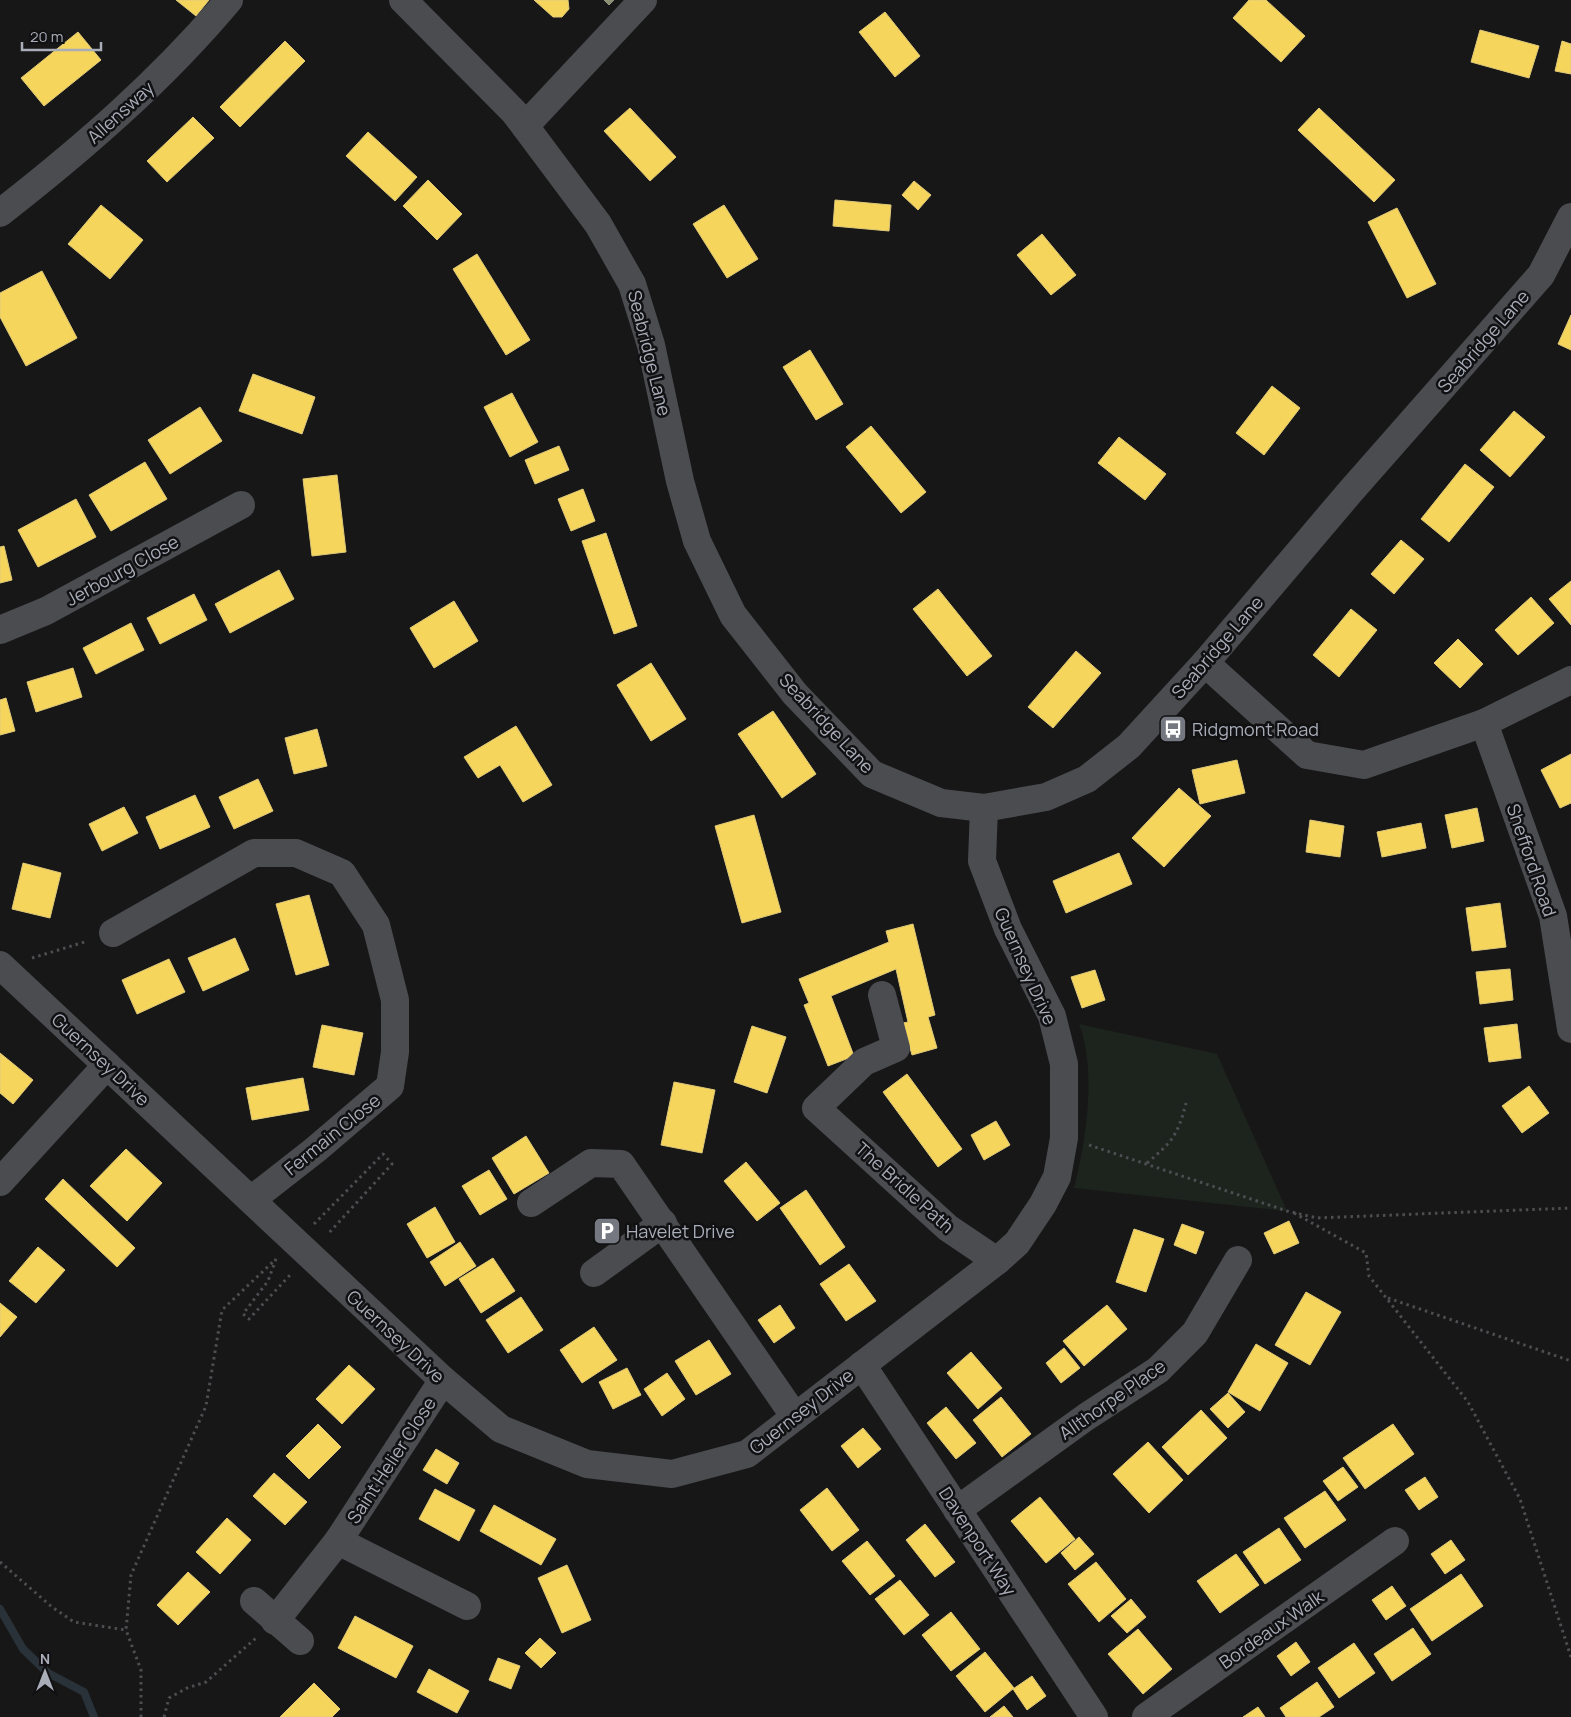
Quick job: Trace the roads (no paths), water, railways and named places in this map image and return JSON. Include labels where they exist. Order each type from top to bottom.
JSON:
[{"type":"street","name":"Allensway","points":[[0,213],[50,174],[157,78],[229,0]]},
{"type":"street","name":"Seabridge Lane","points":[[403,0],[516,113],[598,224],[632,284],[651,345],[680,481],[697,541],[733,614],[795,694],[872,774],[941,803],[984,808],[1046,797],[1087,779],[1129,746],[1205,663],[1350,492],[1541,275],[1571,218]]},
{"type":"street","points":[[525,126],[642,0]]},
{"type":"street","name":"Jerbourg Close","points":[[0,630],[46,612],[241,505]]},
{"type":"street","points":[[1205,663],[1307,756],[1364,765],[1484,723],[1571,680]]},
{"type":"street","name":"Shefford Road","points":[[1484,723],[1553,916],[1571,1029]]},
{"type":"street","name":"Guernsey Drive","points":[[2,966],[251,1200],[309,1242],[443,1380],[501,1428],[587,1464],[672,1474],[747,1454],[795,1417],[997,1261],[1016,1243],[1043,1204],[1057,1177],[1064,1138],[1064,1064],[1052,1016],[1008,929],[982,861],[984,808]]},
{"type":"street","name":"Fermain Close","points":[[113,932],[254,853],[296,853],[342,873],[376,925],[395,1000],[395,1052],[390,1086],[315,1150],[251,1200]]},
{"type":"street","name":"The Bridle Path","points":[[882,995],[896,1048],[864,1062],[816,1108],[948,1228],[997,1261]]},
{"type":"street","points":[[0,1182],[107,1065]]},
{"type":"street","points":[[531,1202],[591,1163],[621,1164],[795,1417]]},
{"type":"street","points":[[594,1274],[663,1223]]},
{"type":"street","name":"Allthorpe Place","points":[[958,1510],[1086,1417],[1158,1370],[1195,1333],[1238,1260]]},
{"type":"street","name":"Davenport Way","points":[[862,1365],[1094,1717]]},
{"type":"street","name":"Saint Helier Close","points":[[275,1620],[338,1541],[443,1380]]},
{"type":"street","name":"Saint Helier Close","points":[[338,1541],[467,1606]]},
{"type":"street","name":"Bordeaux Walk","points":[[1146,1717],[1395,1541]]},
{"type":"street","points":[[254,1601],[300,1641]]},
{"type":"waterway","points":[[0,1609],[23,1649],[48,1673],[84,1692],[94,1717]]},
{"type":"place","name":"Ridgmont Road","points":[[1173,729]]},
{"type":"place","name":"Havelet Drive","points":[[607,1231]]}]
